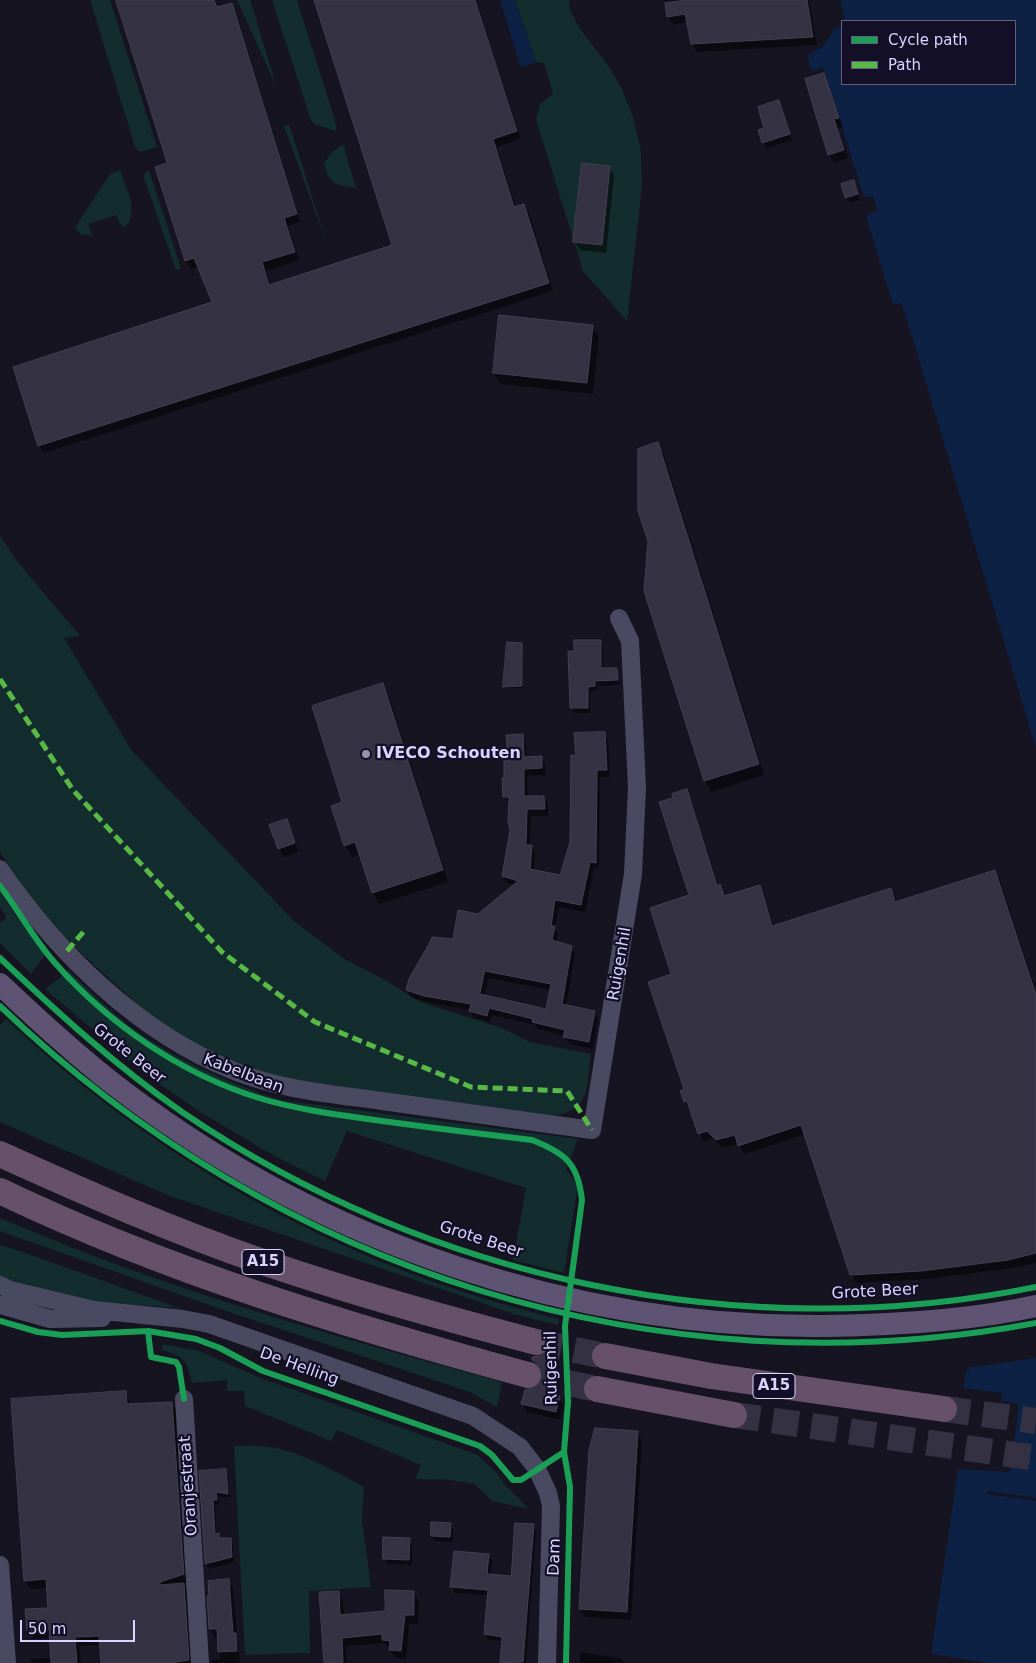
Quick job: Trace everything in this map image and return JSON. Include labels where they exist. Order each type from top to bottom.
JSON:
[{"type":"highway","name":"A15","points":[[0,1154],[91,1196],[263,1262],[450,1320],[536,1342]]},
{"type":"highway","name":"A15","points":[[0,1191],[98,1234],[292,1307],[528,1375]]},
{"type":"highway","name":"A15","points":[[605,1356],[776,1386],[944,1409]]},
{"type":"highway","points":[[597,1389],[734,1415]]},
{"type":"main road","name":"Grote Beer","points":[[0,984],[77,1055],[124,1092],[224,1160],[331,1217],[385,1241],[500,1281],[608,1307],[742,1325],[878,1326],[949,1320],[1036,1306]]},
{"type":"street","name":"Ruigenhil","points":[[592,1130],[629,907],[634,866],[636,787],[630,640],[619,618]]},
{"type":"street","name":"Kabelbaan","points":[[0,869],[35,915],[67,951],[106,988],[172,1040],[236,1072],[303,1090],[592,1130]]},
{"type":"street","name":"De Helling","points":[[0,1285],[10,1290],[76,1307],[133,1315],[183,1319],[209,1324],[473,1416],[520,1447],[543,1480],[551,1506],[547,1663]]},
{"type":"street","name":"De Helling","points":[[0,1305],[50,1319],[80,1320],[133,1315]]},
{"type":"street","name":"Oranjestraat","points":[[184,1400],[200,1663]]},
{"type":"street","points":[[0,1565],[7,1663]]},
{"type":"green space","points":[[90,0],[110,0],[157,147],[140,152],[135,147]]},
{"type":"green space","points":[[237,0],[250,0],[277,88]]},
{"type":"green space","points":[[272,0],[297,0],[337,127],[336,131],[314,124],[311,121]]},
{"type":"green space","points":[[515,0],[569,0],[570,10],[580,29],[605,61],[621,87],[633,117],[641,151],[642,185],[627,321],[582,270],[536,120],[540,104],[553,94],[544,63],[536,62]]},
{"type":"green space","points":[[289,125],[290,127],[327,244],[284,126]]},
{"type":"green space","points":[[343,144],[356,188],[334,183],[326,170],[324,163],[332,152]]},
{"type":"green space","points":[[120,170],[132,209],[128,223],[123,228],[116,215],[88,224],[92,236],[80,234],[75,227],[110,174]]},
{"type":"green space","points":[[149,170],[181,268],[176,270],[143,175]]},
{"type":"green space","points":[[0,536],[17,561],[80,636],[64,638],[132,751],[294,921],[343,958],[387,981],[420,1002],[502,1028],[530,1042],[591,1054],[587,1087],[581,1103],[574,1109],[552,1116],[386,1095],[284,1078],[233,1063],[186,1038],[147,1013],[69,942],[33,901],[0,852]]},
{"type":"green space","points":[[0,892],[16,915],[48,951],[31,974],[0,943],[0,923],[6,919],[6,915],[0,908]]},
{"type":"green space","points":[[69,971],[101,1002],[135,1030],[169,1052],[242,1086],[280,1100],[578,1139],[566,1169],[578,1186],[564,1273],[513,1260],[526,1188],[347,1131],[325,1181],[276,1157],[200,1112],[145,1074],[45,989]]},
{"type":"green space","points":[[6,1019],[66,1072],[129,1121],[195,1166],[263,1205],[333,1241],[406,1271],[481,1298],[559,1319],[558,1325],[514,1314],[170,1196],[0,1122],[0,1025]]},
{"type":"green space","points":[[0,1218],[123,1267],[185,1289],[375,1347],[502,1382],[497,1407],[470,1392],[229,1312],[0,1231]]},
{"type":"green space","points":[[0,1245],[179,1308],[94,1302],[61,1296],[0,1278]]},
{"type":"green space","points":[[162,1344],[199,1351],[263,1379],[476,1454],[497,1473],[504,1484],[529,1509],[492,1501],[475,1484],[450,1480],[415,1479],[421,1465],[337,1430],[331,1441],[245,1406],[244,1391],[227,1391],[227,1380],[192,1383],[183,1360],[176,1355],[162,1350]]},
{"type":"green space","points":[[234,1446],[265,1446],[282,1449],[318,1463],[364,1487],[362,1520],[371,1587],[309,1591],[310,1654],[245,1655]]},
{"type":"water","points":[[500,0],[515,0],[536,62],[522,67],[520,65]]},
{"type":"water","points":[[840,0],[1036,0],[1036,748],[903,307],[901,303],[893,305],[866,216],[877,210],[873,196],[864,197],[823,67],[811,71],[807,55],[823,45],[834,29],[841,27],[841,85],[1016,85],[1016,20],[845,20]]},
{"type":"water","points":[[1036,1358],[1036,1498],[988,1491],[987,1494],[1036,1501],[1036,1663],[989,1663],[931,1654],[958,1469],[1010,1472],[1019,1404],[1001,1401],[1002,1393],[963,1388],[966,1372],[972,1367]]},
{"type":"building","points":[[116,0],[214,0],[217,7],[232,3],[297,214],[284,218],[295,252],[262,262],[269,285],[392,245],[314,0],[475,0],[517,131],[493,139],[514,207],[524,204],[549,283],[38,446],[13,367],[212,302],[194,258],[185,261],[155,167],[167,163]]},
{"type":"building","points":[[687,0],[807,0],[813,37],[691,44],[685,14],[667,17],[665,3]]},
{"type":"building","points":[[824,73],[839,118],[834,119],[844,150],[828,155],[805,79]]},
{"type":"building","points":[[779,100],[790,134],[762,143],[758,130],[764,128],[758,107]]},
{"type":"building","points":[[582,163],[610,166],[602,245],[573,242]]},
{"type":"building","points":[[854,180],[858,194],[845,198],[841,184]]},
{"type":"building","points":[[499,315],[593,325],[587,383],[493,373]]},
{"type":"building","points":[[658,442],[759,764],[704,781],[644,591],[648,541],[638,511],[638,449]]},
{"type":"building","points":[[574,640],[601,640],[601,668],[617,668],[618,680],[595,681],[595,686],[588,687],[588,708],[570,708],[568,651],[574,651]]},
{"type":"building","points":[[507,642],[522,643],[522,686],[503,687]]},
{"type":"building","name":"IVECO Schouten","points":[[383,683],[443,870],[372,893],[355,842],[344,846],[331,806],[342,802],[312,706]]},
{"type":"building","points":[[605,732],[607,770],[597,770],[596,863],[590,862],[581,905],[555,900],[551,926],[555,926],[552,940],[572,946],[562,1004],[595,1011],[589,1042],[563,1037],[565,1030],[532,1022],[533,1019],[489,1008],[487,1016],[469,1011],[471,1004],[424,996],[406,990],[409,979],[432,937],[453,939],[458,910],[478,914],[518,881],[502,876],[510,831],[508,821],[509,797],[503,797],[502,778],[504,778],[504,758],[508,758],[506,735],[523,734],[524,757],[542,756],[542,768],[524,769],[524,796],[544,796],[545,809],[527,809],[526,845],[532,845],[530,869],[560,875],[570,842],[571,755],[576,755],[574,733]],"holes":[[[485,971],[551,984],[546,1009],[480,994]]]},
{"type":"building","points":[[687,789],[717,886],[720,884],[724,896],[760,885],[772,926],[891,888],[895,902],[995,870],[1036,995],[1036,1253],[1008,1260],[921,1271],[850,1275],[801,1125],[738,1146],[735,1135],[716,1140],[707,1131],[698,1134],[687,1101],[684,1102],[680,1091],[684,1089],[648,982],[671,974],[650,908],[689,895],[659,802],[673,798],[672,794]]},
{"type":"building","points":[[287,819],[295,843],[278,849],[269,825]]},
{"type":"building","points":[[548,1350],[554,1352],[544,1393],[560,1396],[556,1412],[521,1404],[525,1390],[538,1386],[543,1379],[542,1371],[538,1364],[532,1360],[532,1357],[540,1356]]},
{"type":"building","points":[[126,1391],[127,1404],[172,1402],[184,1574],[160,1582],[160,1585],[184,1583],[189,1660],[170,1663],[101,1663],[99,1636],[75,1637],[77,1663],[51,1663],[49,1629],[27,1631],[25,1609],[48,1608],[46,1579],[24,1581],[11,1399]]},
{"type":"building","points":[[595,1428],[638,1431],[627,1612],[579,1609],[589,1450]]},
{"type":"building","points":[[226,1469],[228,1494],[216,1492],[217,1500],[213,1500],[215,1534],[219,1533],[219,1538],[231,1538],[232,1557],[205,1564],[199,1471]]},
{"type":"building","points":[[431,1522],[451,1523],[450,1537],[431,1536]]},
{"type":"building","points":[[515,1523],[534,1524],[523,1662],[500,1663],[502,1637],[484,1634],[488,1590],[450,1587],[454,1551],[489,1554],[487,1574],[511,1576]]},
{"type":"building","points":[[383,1537],[410,1538],[409,1560],[383,1559]]},
{"type":"building","points":[[229,1579],[233,1633],[236,1633],[237,1651],[218,1652],[217,1629],[209,1629],[208,1581]]},
{"type":"building","points":[[385,1590],[414,1591],[414,1615],[405,1615],[401,1651],[389,1650],[390,1641],[382,1640],[382,1634],[342,1638],[343,1663],[324,1663],[319,1592],[339,1591],[340,1615],[385,1611]]},
{"type":"tunnel","points":[[536,1342],[605,1356]]},
{"type":"tunnel","points":[[528,1375],[597,1389]]},
{"type":"tunnel","points":[[944,1409],[1036,1421]]},
{"type":"tunnel","points":[[734,1415],[1036,1458]]},
{"type":"marked path","points":[[0,679],[73,790],[222,952],[315,1022],[471,1087],[567,1091],[592,1130]]},
{"type":"marked path","points":[[67,951],[85,930]]},
{"type":"cycle path","name":"Dam","points":[[0,886],[34,936],[55,963],[76,985],[123,1026],[148,1044],[174,1061],[202,1075],[230,1088],[259,1098],[304,1109],[401,1124],[532,1140],[553,1150],[568,1161],[577,1177],[582,1200],[565,1326],[568,1402],[564,1452],[570,1487],[566,1663]]},
{"type":"cycle path","points":[[0,958],[88,1038],[182,1112],[277,1170],[378,1219],[483,1257],[592,1285],[702,1302],[814,1309],[926,1304],[1036,1287]]},
{"type":"cycle path","points":[[0,1006],[108,1099],[225,1177],[349,1241],[480,1290],[615,1324],[754,1341],[895,1341],[1036,1323]]},
{"type":"cycle path","points":[[0,1321],[38,1332],[62,1335],[148,1331],[196,1339],[220,1348],[263,1371],[480,1446],[492,1455],[513,1480],[521,1480],[564,1452]]},
{"type":"cycle path","points":[[148,1331],[151,1357],[176,1362],[179,1367],[184,1399]]},
{"type":"place","name":"IVECO Schouten","points":[[366,754]]}]
